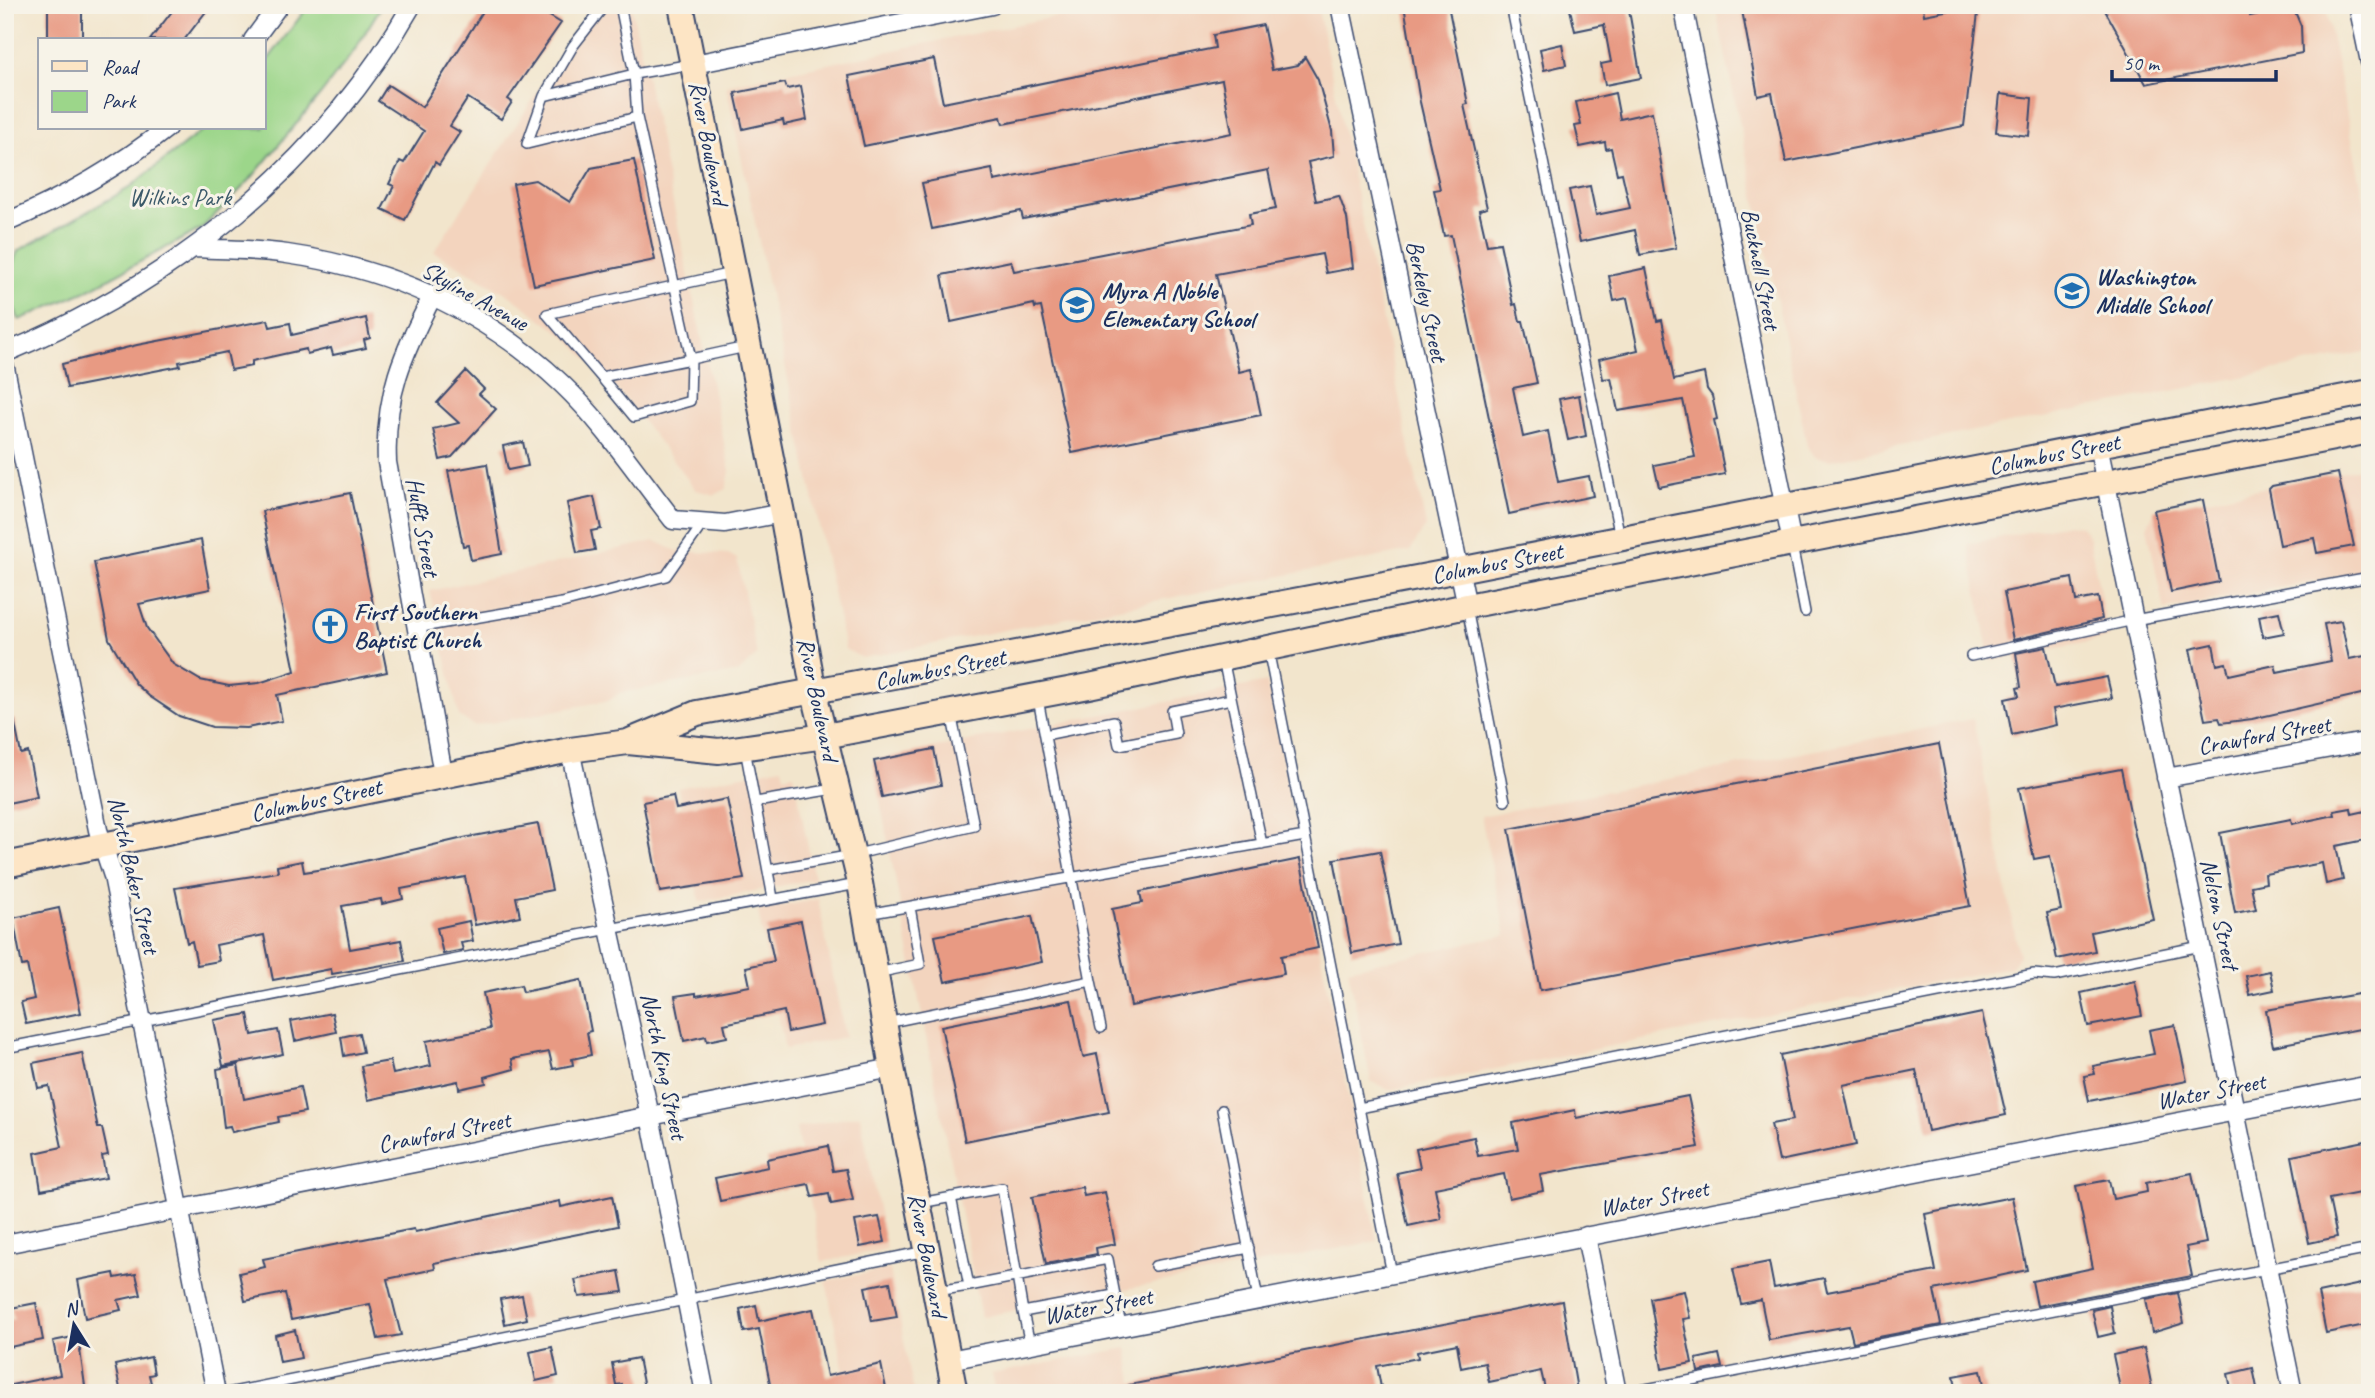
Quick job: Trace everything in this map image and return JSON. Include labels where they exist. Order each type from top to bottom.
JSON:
[{"type":"main road","name":"River Boulevard","points":[[681,5],[750,346],[814,692],[860,883],[892,1068],[955,1393]]},
{"type":"main road","name":"Columbus Street","points":[[628,742],[697,713],[1459,570],[2370,392]]},
{"type":"main road","name":"Columbus Street","points":[[5,865],[570,750],[628,742],[719,751],[825,736],[1037,696],[1467,606],[2105,480],[2370,431]]},
{"type":"street","points":[[254,38],[279,5]]},
{"type":"street","points":[[5,353],[62,329],[119,299],[197,248],[251,203],[330,122],[373,66],[412,5]]},
{"type":"street","points":[[694,64],[992,5]]},
{"type":"street","name":"Berkeley Street","points":[[1340,5],[1467,606]]},
{"type":"street","name":"Bucknell Street","points":[[1683,5],[1792,543]]},
{"type":"street","points":[[2358,5],[2370,62]]},
{"type":"street","points":[[5,223],[45,206],[98,178],[164,130]]},
{"type":"street","name":"Skyline Avenue","points":[[197,248],[284,253],[332,261],[380,274],[433,295],[485,324],[526,352],[562,385],[590,415],[673,520],[725,524],[782,513]]},
{"type":"street","name":"Hufft Street","points":[[433,295],[397,369],[389,400],[386,431],[387,462],[443,774]]},
{"type":"street","name":"North Baker Street","points":[[5,368],[216,1393]]},
{"type":"street","name":"Nelson Street","points":[[2098,445],[2293,1393]]},
{"type":"street","name":"Crawford Street","points":[[2166,778],[2370,741]]},
{"type":"street","name":"North King Street","points":[[570,750],[650,1116],[705,1393]]},
{"type":"street","name":"Crawford Street","points":[[5,1244],[892,1068]]},
{"type":"street","name":"Water Street","points":[[949,1360],[2370,1085]]},
{"type":"street","points":[[1586,1236],[1617,1393]]},
{"type":"lane","points":[[606,5],[572,46],[544,96],[527,144],[638,117]]},
{"type":"lane","points":[[620,5],[634,74],[638,117],[675,288],[691,359],[690,401],[634,417],[547,314],[675,288],[735,273]]},
{"type":"lane","points":[[1511,5],[1620,539]]},
{"type":"lane","points":[[544,96],[634,74],[694,64]]},
{"type":"lane","points":[[601,377],[750,346]]},
{"type":"lane","points":[[416,628],[562,603],[666,576],[704,522]]},
{"type":"lane","points":[[1792,543],[1805,612]]},
{"type":"lane","points":[[1971,656],[2134,620],[2370,577]]},
{"type":"lane","points":[[1467,606],[1505,801]]},
{"type":"lane","points":[[1268,648],[1392,1273]]},
{"type":"lane","points":[[1222,657],[1262,844]]},
{"type":"lane","points":[[1037,696],[1101,1028]]},
{"type":"lane","points":[[1045,735],[1114,721],[1119,745],[1176,734],[1172,711],[1231,699]]},
{"type":"lane","points":[[768,870],[853,855],[974,826],[951,711]]},
{"type":"lane","points":[[745,747],[773,898]]},
{"type":"lane","points":[[756,802],[837,788]]},
{"type":"lane","points":[[865,915],[1306,836]]},
{"type":"lane","points":[[5,1048],[609,929],[860,883]]},
{"type":"lane","points":[[875,974],[920,964],[909,907]]},
{"type":"lane","points":[[1359,1108],[2034,974],[2054,976],[2201,946]]},
{"type":"lane","points":[[884,1024],[1091,981]]},
{"type":"lane","points":[[1222,1110],[1258,1299]]},
{"type":"lane","points":[[918,1204],[1002,1188],[1030,1344]]},
{"type":"lane","points":[[951,1197],[969,1286]]},
{"type":"lane","points":[[1155,1266],[1249,1248]]},
{"type":"lane","points":[[1625,1393],[2370,1249]]},
{"type":"lane","points":[[228,1393],[927,1251]]},
{"type":"lane","points":[[935,1291],[1108,1259],[1121,1326]]},
{"type":"lane","points":[[1023,1312],[1114,1294]]},
{"type":"shaded area","points":[[594,5],[631,5],[730,471],[726,489],[715,495],[696,490],[624,397],[566,337],[509,295],[434,252]]},
{"type":"shaded area","name":"Myra A Noble Elementary School","points":[[1111,5],[1317,5],[1426,526],[1410,551],[862,658],[845,649],[726,85]]},
{"type":"shaded area","name":"Washington Middle School","points":[[1715,5],[2325,5],[2370,230],[2370,351],[1830,460],[1815,457],[1807,445]]},
{"type":"shaded area","points":[[2370,466],[2370,570],[2164,610],[2147,527],[2155,510]]},
{"type":"shaded area","points":[[2067,524],[2081,526],[2089,538],[2109,638],[1991,661],[1968,544]]},
{"type":"shaded area","points":[[655,541],[677,551],[728,554],[737,559],[757,655],[739,672],[619,693],[610,700],[474,726],[459,716],[430,591]]},
{"type":"shaded area","points":[[1267,682],[1377,1241],[981,1317],[872,760]]},
{"type":"shaded area","points":[[1973,719],[2019,955],[2011,967],[1389,1090],[1371,1081],[1348,969],[1506,935],[1481,816]]},
{"type":"shaded area","points":[[782,767],[784,776],[794,774],[814,879],[700,902],[678,788]]},
{"type":"shaded area","points":[[818,899],[845,1037],[785,1049],[758,911]]},
{"type":"shaded area","points":[[860,1115],[886,1249],[822,1262],[796,1128]]},
{"type":"shaded area","points":[[890,1269],[914,1393],[848,1393],[826,1281]]},
{"type":"shaded area","points":[[1127,1348],[1135,1393],[995,1393],[991,1374]]},
{"type":"green space","name":"Wilkins Park","points":[[309,5],[382,5],[354,51],[321,94],[249,181],[201,229],[84,292],[19,320],[5,283],[18,251],[129,188],[202,130],[266,130],[266,62]]},
{"type":"building","points":[[48,5],[82,8],[82,38],[48,38]]},
{"type":"building","points":[[177,5],[211,5],[186,38],[152,38]]},
{"type":"building","points":[[487,5],[531,5],[561,23],[508,99],[512,102],[501,119],[468,98],[450,126],[460,132],[439,165],[435,162],[405,220],[382,209],[394,186],[389,184],[400,161],[404,163],[424,131],[378,101],[388,85],[422,107]]},
{"type":"building","points":[[1404,5],[1448,5],[1468,104],[1464,105],[1487,208],[1479,210],[1487,245],[1500,243],[1513,305],[1516,304],[1520,321],[1523,321],[1537,383],[1513,388],[1523,437],[1548,431],[1558,482],[1589,476],[1593,496],[1509,514],[1451,235],[1444,236],[1434,190],[1440,189],[1420,102]]},
{"type":"building","points":[[1569,5],[1628,5],[1641,78],[1605,85],[1601,64],[1611,62],[1604,25],[1575,31]]},
{"type":"building","points":[[1741,5],[1923,5],[1924,15],[1956,9],[1956,5],[1979,5],[1964,126],[1786,162],[1772,93],[1758,96]]},
{"type":"building","points":[[2102,5],[2248,5],[2250,16],[2293,7],[2301,26],[2302,53],[2146,84]]},
{"type":"building","points":[[1263,25],[1272,70],[1298,65],[1305,57],[1318,80],[1332,131],[1334,156],[1308,162],[1316,201],[1339,196],[1347,218],[1353,268],[1326,273],[1322,254],[1216,274],[1239,372],[1251,369],[1261,415],[1072,453],[1041,307],[1035,308],[1034,304],[951,322],[942,275],[1011,261],[1014,271],[1251,225],[1249,214],[1276,209],[1268,170],[1023,219],[1021,211],[932,229],[922,183],[992,169],[994,181],[1232,133],[1222,80],[1003,124],[1001,117],[864,146],[849,76],[934,59],[943,103],[1215,48],[1213,35]]},
{"type":"building","points":[[1562,44],[1566,65],[1544,70],[1540,49]]},
{"type":"building","points":[[785,83],[787,89],[801,86],[807,120],[784,125],[783,120],[743,129],[735,93]]},
{"type":"building","points":[[1615,93],[1620,119],[1652,112],[1676,248],[1640,255],[1635,230],[1580,242],[1569,190],[1590,186],[1596,215],[1630,208],[1622,173],[1617,174],[1611,148],[1606,149],[1605,142],[1580,147],[1575,126],[1581,125],[1576,102]]},
{"type":"building","points":[[2000,94],[2032,98],[2029,136],[1996,132]]},
{"type":"building","points":[[634,160],[655,260],[534,285],[513,184],[535,180],[570,202],[591,168]]},
{"type":"building","points":[[1646,268],[1657,321],[1662,320],[1674,380],[1704,373],[1717,419],[1714,420],[1725,474],[1659,487],[1654,465],[1695,457],[1683,400],[1618,411],[1611,378],[1603,379],[1599,359],[1638,350],[1627,298],[1614,301],[1609,276]]},
{"type":"building","points":[[366,318],[370,338],[364,340],[366,348],[333,355],[331,348],[307,354],[306,349],[252,361],[252,366],[231,370],[227,352],[179,362],[180,366],[67,388],[62,364],[137,345],[268,320],[270,327],[290,323],[292,335]]},
{"type":"building","points":[[466,371],[484,389],[479,394],[496,409],[452,457],[440,460],[433,429],[459,423],[437,403]]},
{"type":"building","points":[[1579,395],[1586,436],[1568,440],[1559,399]]},
{"type":"building","points":[[523,442],[528,466],[508,470],[503,446]]},
{"type":"building","points":[[487,464],[502,554],[471,560],[468,545],[463,546],[448,471]]},
{"type":"building","points":[[2338,473],[2354,546],[2317,553],[2314,538],[2280,545],[2269,489],[2272,486]]},
{"type":"building","points":[[350,493],[387,672],[277,695],[282,721],[247,728],[212,727],[179,716],[136,684],[109,639],[94,562],[201,540],[210,589],[139,604],[147,628],[173,664],[200,680],[229,686],[259,683],[295,671],[262,511]]},
{"type":"building","points":[[594,497],[601,529],[591,531],[595,550],[577,553],[567,503]]},
{"type":"building","points":[[2203,500],[2219,582],[2171,592],[2154,510]]},
{"type":"building","points":[[2072,578],[2076,601],[2098,597],[2102,619],[2013,640],[2004,592]]},
{"type":"building","points":[[2279,612],[2284,633],[2263,637],[2259,616]]},
{"type":"building","points":[[2341,621],[2349,659],[2370,655],[2370,692],[2252,719],[2221,723],[2219,718],[2205,720],[2190,649],[2213,644],[2217,665],[2226,663],[2229,675],[2275,665],[2277,672],[2331,661],[2324,624]]},
{"type":"building","points":[[2046,647],[2055,687],[2107,677],[2112,698],[2053,709],[2056,725],[2012,735],[2005,699],[2019,696],[2017,688],[2021,687],[2016,653]]},
{"type":"building","points":[[14,719],[21,754],[28,752],[37,797],[8,803],[5,720]]},
{"type":"building","points":[[1939,744],[1970,906],[1540,990],[1509,829]]},
{"type":"building","points":[[934,749],[941,785],[882,797],[874,761]]},
{"type":"building","points":[[2121,769],[2153,919],[2091,932],[2095,951],[2057,959],[2047,913],[2061,910],[2050,856],[2034,859],[2019,788]]},
{"type":"building","points":[[673,796],[676,809],[727,799],[744,879],[660,892],[643,802]]},
{"type":"building","points":[[2351,808],[2352,814],[2370,810],[2370,839],[2336,846],[2343,880],[2326,884],[2322,863],[2265,874],[2266,883],[2251,886],[2256,909],[2235,913],[2220,833],[2291,819],[2292,824],[2335,815],[2334,811]]},
{"type":"building","points":[[538,824],[552,890],[516,897],[520,916],[475,925],[465,877],[401,889],[403,899],[382,904],[381,899],[342,906],[350,949],[401,940],[405,961],[332,974],[331,969],[273,980],[264,935],[216,945],[219,961],[197,965],[192,941],[187,943],[175,888],[278,872],[277,866],[302,861],[304,872],[343,866]]},
{"type":"building","points":[[1380,851],[1398,944],[1352,953],[1334,859]]},
{"type":"building","points":[[1300,859],[1318,948],[1281,956],[1284,974],[1131,1006],[1112,909],[1142,903],[1140,892]]},
{"type":"building","points":[[59,908],[81,1013],[26,1024],[21,1002],[34,999],[27,965],[22,966],[13,918]]},
{"type":"building","points":[[1032,916],[1042,962],[945,982],[935,936]]},
{"type":"building","points":[[469,921],[473,941],[461,943],[463,950],[443,954],[437,928]]},
{"type":"building","points":[[801,921],[822,1025],[788,1032],[784,1011],[724,1024],[727,1037],[707,1041],[706,1036],[684,1041],[675,996],[696,993],[696,996],[750,986],[746,967],[774,961],[767,928]]},
{"type":"building","points":[[2270,971],[2274,990],[2250,995],[2246,976]]},
{"type":"building","points":[[581,980],[591,1031],[587,1032],[591,1055],[572,1059],[573,1065],[553,1069],[549,1052],[512,1059],[514,1069],[485,1077],[486,1083],[459,1089],[458,1081],[368,1100],[361,1066],[390,1061],[393,1074],[431,1066],[426,1041],[490,1029],[483,993],[521,985],[523,992]]},
{"type":"building","points":[[2135,981],[2142,1016],[2088,1026],[2081,993]]},
{"type":"building","points":[[2370,992],[2370,1027],[2273,1046],[2266,1010]]},
{"type":"building","points":[[1071,1000],[1083,1057],[1097,1054],[1109,1112],[965,1141],[941,1026]]},
{"type":"building","points":[[332,1013],[336,1032],[295,1041],[291,1021]]},
{"type":"building","points":[[1982,1013],[2006,1115],[1928,1131],[1916,1070],[1843,1085],[1856,1145],[1779,1161],[1771,1124],[1793,1120],[1780,1055]]},
{"type":"building","points":[[248,1014],[252,1035],[278,1030],[283,1054],[223,1066],[214,1020]]},
{"type":"building","points":[[2175,1025],[2187,1081],[2089,1101],[2084,1076],[2095,1074],[2093,1066],[2154,1054],[2149,1030]]},
{"type":"building","points":[[359,1033],[363,1052],[344,1056],[341,1037]]},
{"type":"building","points":[[82,1053],[98,1128],[102,1128],[108,1155],[102,1156],[106,1178],[41,1190],[35,1153],[62,1147],[49,1086],[38,1088],[33,1063]]},
{"type":"building","points":[[238,1065],[244,1099],[300,1087],[305,1112],[278,1117],[279,1122],[232,1132],[230,1126],[224,1127],[217,1069]]},
{"type":"building","points":[[1688,1096],[1699,1147],[1540,1175],[1543,1191],[1509,1198],[1504,1174],[1435,1188],[1441,1219],[1408,1226],[1397,1173],[1420,1168],[1416,1149],[1474,1137],[1478,1156],[1518,1149],[1513,1123],[1575,1110],[1576,1118]]},
{"type":"building","points":[[2370,1140],[2370,1191],[2329,1199],[2337,1237],[2309,1243],[2292,1156]]},
{"type":"building","points":[[828,1146],[833,1171],[846,1169],[853,1200],[831,1204],[829,1194],[812,1197],[809,1184],[720,1201],[715,1178],[768,1167],[767,1159]]},
{"type":"building","points":[[2192,1173],[2206,1243],[2186,1247],[2192,1276],[2037,1306],[2032,1281],[2093,1268],[2076,1186],[2109,1180],[2113,1199],[2147,1192],[2146,1183]]},
{"type":"building","points":[[1082,1187],[1084,1196],[1105,1192],[1115,1244],[1096,1248],[1097,1254],[1046,1264],[1032,1197]]},
{"type":"building","points":[[612,1196],[618,1226],[434,1263],[435,1269],[387,1279],[401,1335],[378,1339],[370,1304],[291,1320],[285,1293],[245,1301],[239,1273],[265,1267],[263,1259],[414,1229],[415,1232],[560,1201],[561,1207]]},
{"type":"building","points":[[2012,1197],[2027,1270],[1934,1290],[1941,1325],[1853,1342],[1849,1326],[1769,1340],[1761,1300],[1741,1304],[1733,1269],[1769,1262],[1774,1288],[1824,1278],[1827,1292],[1936,1271],[1925,1214]]},
{"type":"building","points":[[879,1217],[885,1242],[860,1247],[855,1221]]},
{"type":"building","points":[[619,1271],[623,1292],[579,1297],[575,1280]]},
{"type":"building","points":[[114,1273],[115,1278],[136,1274],[141,1295],[118,1300],[121,1310],[85,1318],[78,1280]]},
{"type":"building","points":[[890,1282],[897,1317],[872,1321],[865,1287]]},
{"type":"building","points":[[2370,1282],[2370,1324],[2326,1333],[2318,1293]]},
{"type":"building","points":[[1684,1291],[1690,1318],[1683,1319],[1692,1363],[1662,1369],[1650,1298]]},
{"type":"building","points":[[2178,1293],[2184,1323],[2152,1333],[2146,1299]]},
{"type":"building","points":[[522,1295],[527,1319],[505,1324],[500,1299]]},
{"type":"building","points":[[1562,1301],[1577,1390],[1546,1393],[1541,1371],[1489,1382],[1485,1363],[1461,1368],[1457,1344],[1417,1352],[1418,1358],[1377,1366],[1382,1393],[1130,1393],[1129,1385]]},
{"type":"building","points":[[36,1303],[43,1340],[5,1348],[5,1321],[14,1319],[11,1308]]},
{"type":"building","points":[[756,1305],[759,1321],[813,1309],[827,1376],[881,1364],[887,1393],[772,1393],[759,1329],[744,1332],[740,1309]]},
{"type":"building","points":[[2110,1306],[2115,1333],[2098,1337],[2092,1310]]},
{"type":"building","points":[[295,1330],[301,1358],[280,1362],[275,1335]]},
{"type":"building","points":[[78,1336],[86,1393],[12,1393],[11,1385],[60,1375],[53,1341]]},
{"type":"building","points":[[552,1347],[558,1376],[536,1381],[530,1352]]},
{"type":"building","points":[[2144,1348],[2153,1393],[2121,1393],[2113,1355]]},
{"type":"building","points":[[1719,1354],[1722,1367],[1698,1372],[1696,1359]]},
{"type":"building","points":[[151,1357],[154,1374],[149,1375],[153,1391],[121,1393],[115,1365]]},
{"type":"building","points":[[638,1358],[645,1393],[623,1393],[622,1384],[616,1385],[612,1363]]},
{"type":"building","points":[[2253,1368],[2258,1393],[2232,1393],[2228,1374]]},
{"type":"building","points":[[1981,1371],[1986,1393],[1957,1393],[1954,1376]]},
{"type":"place","name":"Washington Middle School","points":[[2072,291]]},
{"type":"place","name":"Myra A Noble Elementary School","points":[[1077,305]]},
{"type":"place","name":"First Southern Baptist Church","points":[[330,626]]}]
